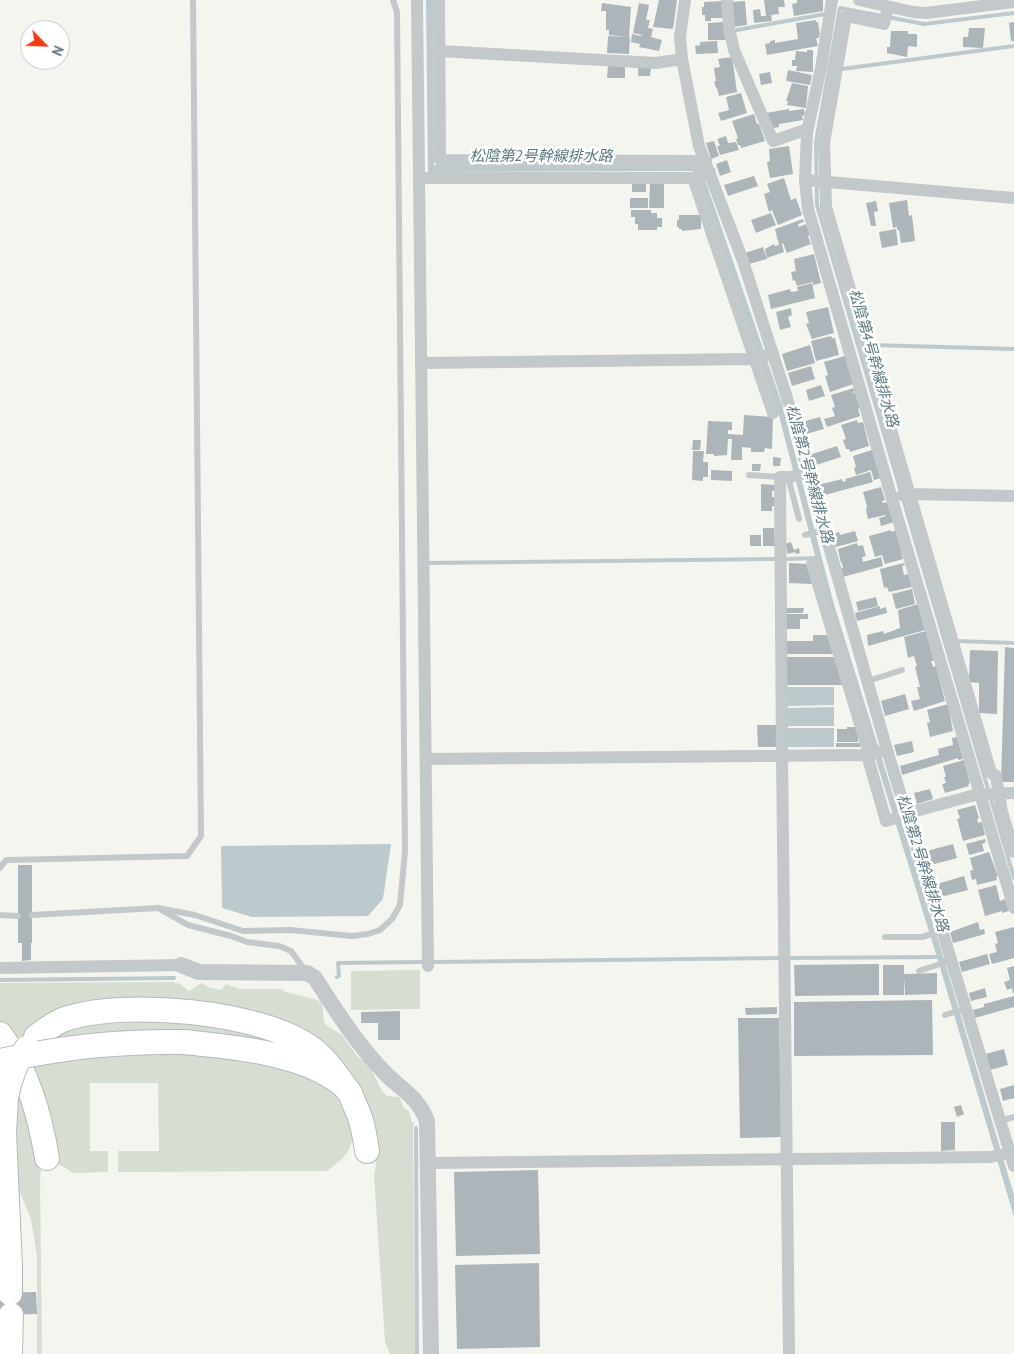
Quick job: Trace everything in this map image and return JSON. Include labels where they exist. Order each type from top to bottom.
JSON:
[{"type":"highway","points":[[10,1354],[10,1267],[4,1133],[6,1098],[15,1066],[36,1037],[48,1027],[64,1019],[98,1012],[153,1010],[226,1016],[246,1020],[289,1035],[310,1047],[329,1064],[348,1090],[362,1121],[367,1151]]},
{"type":"highway","points":[[0,1034],[23,1070],[34,1098],[47,1158]]},
{"type":"highway","points":[[0,1062],[55,1050],[99,1044],[144,1041],[184,1042],[245,1048],[281,1056],[326,1074],[348,1090]]},
{"type":"highway","points":[[0,1208],[10,1267]]},
{"type":"street","points":[[417,0],[428,966]]},
{"type":"street","points":[[439,0],[440,160],[701,173]]},
{"type":"street","points":[[685,0],[680,37],[682,59],[700,146],[701,173],[764,357],[796,423],[806,473],[832,569],[868,680],[886,750],[1000,1121],[1003,1154],[1014,1166]]},
{"type":"street","points":[[727,0],[729,28],[734,50],[772,141],[808,129]]},
{"type":"street","points":[[832,0],[821,68],[808,129],[816,180],[826,207],[901,496],[989,794],[1014,908]]},
{"type":"street","points":[[859,0],[887,12],[926,13],[1014,2]]},
{"type":"street","points":[[887,12],[884,24],[846,16],[824,143],[808,209],[991,773],[996,776],[989,794]]},
{"type":"street","points":[[439,51],[656,63],[682,59]]},
{"type":"street","points":[[419,178],[701,173]]},
{"type":"street","points":[[701,173],[743,262],[764,357],[773,413]]},
{"type":"street","points":[[816,180],[1014,198]]},
{"type":"street","points":[[422,363],[764,357]]},
{"type":"street","points":[[789,1354],[782,756],[786,477],[806,473]]},
{"type":"street","points":[[901,496],[1014,496]]},
{"type":"street","points":[[832,569],[814,570],[869,754],[886,821],[989,794],[1014,793]]},
{"type":"street","points":[[828,616],[845,611]]},
{"type":"street","points":[[426,759],[782,756],[869,754],[886,750]]},
{"type":"street","points":[[989,794],[1002,812],[1014,852]]},
{"type":"street","points":[[0,968],[181,966],[199,972],[307,973],[315,978],[350,1030],[387,1075],[408,1092],[422,1108],[427,1121],[431,1354]]},
{"type":"street","points":[[428,1163],[1003,1154]]},
{"type":"lane","points":[[0,868],[6,860],[187,856],[201,836],[193,0]]},
{"type":"lane","points":[[32,916],[158,908],[194,916],[243,931],[290,930],[352,936],[380,930],[392,919],[400,905],[405,850],[397,12],[393,0]]},
{"type":"lane","points":[[748,475],[786,477],[799,520]]},
{"type":"lane","points":[[806,535],[822,531]]},
{"type":"lane","points":[[868,680],[902,670]]},
{"type":"lane","points":[[158,908],[188,925],[247,942],[279,946],[291,951],[307,973]]},
{"type":"lane","points":[[0,915],[18,916]]},
{"type":"lane","points":[[885,937],[926,936],[942,931]]},
{"type":"lane","points":[[919,971],[950,961]]},
{"type":"lane","points":[[948,1014],[965,1009]]},
{"type":"lane","points":[[1000,1121],[1014,1117]]},
{"type":"shaded area","points":[[426,0],[433,0],[434,165],[700,165],[782,404],[833,601],[944,959],[1014,1195],[1014,1217],[936,954],[827,602],[777,408],[695,171],[428,172]]},
{"type":"shaded area","points":[[787,687],[834,687],[834,705],[787,706]]},
{"type":"shaded area","points":[[834,707],[834,726],[787,726],[787,708]]},
{"type":"shaded area","points":[[787,728],[834,728],[834,747],[787,747]]},
{"type":"shaded area","points":[[391,844],[383,899],[368,916],[252,917],[222,908],[221,846]]},
{"type":"shaded area","points":[[420,970],[420,1009],[351,1010],[351,971]]},
{"type":"shaded area","points":[[173,982],[180,984],[189,991],[201,983],[221,990],[226,984],[240,989],[281,989],[318,1000],[322,1004],[326,1025],[342,1035],[358,1057],[369,1065],[382,1091],[387,1096],[399,1097],[403,1107],[409,1111],[412,1122],[415,1123],[413,1126],[415,1354],[390,1354],[385,1342],[374,1176],[377,1158],[369,1116],[318,1045],[131,1004],[18,1048],[0,1022],[0,983]]},
{"type":"shaded area","points":[[155,1018],[248,1029],[304,1051],[38,1046],[78,1024]]},
{"type":"shaded area","points":[[129,1048],[281,1064],[324,1085],[340,1098],[349,1112],[353,1139],[349,1150],[341,1160],[327,1171],[118,1172],[118,1151],[159,1151],[158,1083],[90,1083],[90,1151],[108,1151],[108,1172],[74,1173],[58,1164],[28,1063]]},
{"type":"shaded area","points":[[19,1078],[41,1166],[42,1354],[37,1354],[37,1256],[31,1219],[13,1176]]},
{"type":"building","points":[[659,0],[677,0],[673,29],[653,27]]},
{"type":"building","points":[[764,0],[784,0],[785,7],[778,7],[779,14],[771,15],[772,21],[754,23],[753,10],[760,9],[761,16],[766,16]]},
{"type":"building","points":[[797,0],[823,0],[823,11],[794,16],[792,4],[797,3]]},
{"type":"building","points":[[723,1],[723,18],[711,18],[711,21],[705,21],[705,15],[702,15],[704,2]]},
{"type":"building","points":[[745,1],[747,25],[732,27],[730,2]]},
{"type":"building","points":[[602,3],[631,7],[629,37],[609,35],[609,30],[606,30],[606,11],[601,11]]},
{"type":"building","points":[[639,3],[649,5],[646,20],[650,20],[648,28],[653,29],[651,37],[662,40],[659,51],[639,47],[640,44],[631,42],[632,34],[642,35],[633,33]]},
{"type":"building","points":[[816,20],[820,35],[819,38],[816,38],[818,46],[767,55],[765,44],[775,40],[775,43],[798,39],[796,23]]},
{"type":"building","points":[[725,22],[726,40],[708,40],[708,23]]},
{"type":"building","points":[[1014,22],[1014,41],[1011,41],[1009,23]]},
{"type":"building","points":[[969,28],[985,28],[983,48],[963,47],[963,37],[968,37]]},
{"type":"building","points":[[891,31],[908,31],[908,34],[917,34],[917,47],[908,46],[907,57],[887,53],[887,47],[890,47]]},
{"type":"building","points":[[608,36],[630,37],[629,54],[607,53]]},
{"type":"building","points":[[717,41],[718,53],[696,54],[695,46],[700,45],[700,42]]},
{"type":"building","points":[[807,50],[813,50],[813,72],[796,71],[797,66],[792,66],[792,60],[795,60],[796,51],[807,52]]},
{"type":"building","points":[[732,57],[737,92],[719,96],[714,81],[716,81],[714,68],[720,67],[718,59]]},
{"type":"building","points":[[608,65],[625,65],[625,78],[607,78]]},
{"type":"building","points":[[638,66],[651,67],[650,76],[638,76]]},
{"type":"building","points":[[788,70],[812,75],[810,85],[786,81]]},
{"type":"building","points":[[770,72],[772,83],[761,85],[759,74]]},
{"type":"building","points":[[792,83],[808,86],[806,108],[787,105],[788,101],[786,101]]},
{"type":"building","points":[[741,93],[747,113],[721,121],[718,113],[729,110],[726,97]]},
{"type":"building","points":[[789,109],[789,111],[804,109],[805,115],[802,116],[803,120],[779,124],[779,127],[769,129],[766,113]]},
{"type":"building","points":[[754,114],[765,141],[741,148],[736,139],[738,138],[732,121]]},
{"type":"building","points":[[726,136],[728,143],[736,142],[739,150],[720,155],[717,146],[720,146],[717,139]]},
{"type":"building","points":[[714,141],[719,156],[711,159],[706,143]]},
{"type":"building","points":[[789,146],[793,174],[770,178],[767,162],[770,161],[769,149]]},
{"type":"building","points":[[727,160],[731,172],[720,176],[716,164]]},
{"type":"building","points":[[754,176],[758,186],[728,196],[724,185]]},
{"type":"building","points":[[784,178],[791,200],[796,198],[802,215],[778,225],[772,210],[769,212],[764,194],[770,192],[767,184]]},
{"type":"building","points":[[632,182],[646,182],[646,192],[632,192]]},
{"type":"building","points":[[650,184],[664,184],[664,208],[649,208]]},
{"type":"building","points":[[630,198],[648,198],[648,208],[630,208]]},
{"type":"building","points":[[907,200],[909,216],[912,215],[915,241],[901,243],[899,230],[897,230],[897,227],[893,228],[889,203]]},
{"type":"building","points":[[876,201],[878,211],[874,212],[876,226],[871,226],[866,203]]},
{"type":"building","points":[[631,210],[651,210],[651,213],[657,213],[657,218],[662,218],[662,227],[657,227],[657,230],[638,230],[638,224],[635,224],[635,217],[631,217]]},
{"type":"building","points":[[771,213],[776,225],[756,233],[751,220]]},
{"type":"building","points":[[679,215],[701,215],[701,229],[682,231],[682,229],[677,227]]},
{"type":"building","points":[[803,219],[804,222],[798,224],[799,227],[806,224],[811,244],[787,253],[783,243],[784,252],[767,258],[765,249],[774,244],[775,246],[779,245],[775,229]]},
{"type":"building","points":[[896,229],[898,245],[882,248],[879,232]]},
{"type":"building","points":[[763,247],[767,259],[749,264],[745,253]]},
{"type":"building","points":[[814,254],[821,283],[813,285],[813,282],[797,286],[795,280],[793,281],[791,272],[796,271],[794,259]]},
{"type":"building","points":[[812,283],[815,298],[771,309],[768,295],[790,289],[791,292],[798,291],[797,287]]},
{"type":"building","points":[[828,307],[834,333],[812,339],[806,324],[809,323],[806,312]]},
{"type":"building","points":[[791,308],[792,315],[788,317],[791,327],[780,330],[776,312]]},
{"type":"building","points":[[831,336],[835,338],[839,355],[816,361],[811,341]]},
{"type":"building","points":[[810,345],[815,363],[787,371],[782,354]]},
{"type":"building","points":[[845,356],[853,384],[830,392],[825,376],[828,375],[824,362]]},
{"type":"building","points":[[811,366],[815,379],[792,386],[788,373]]},
{"type":"building","points":[[821,385],[825,396],[809,401],[806,390]]},
{"type":"building","points":[[854,388],[855,391],[852,392],[855,392],[860,408],[858,409],[860,416],[827,427],[824,419],[835,416],[832,408],[835,407],[831,395]]},
{"type":"building","points":[[744,415],[773,417],[772,449],[765,448],[764,452],[751,452],[751,448],[742,447],[742,460],[731,460],[732,439],[728,439],[727,455],[714,456],[714,454],[706,454],[708,421],[732,422],[732,430],[728,430],[728,434],[743,435]]},
{"type":"building","points":[[820,417],[824,429],[806,434],[802,422]]},
{"type":"building","points":[[857,420],[858,423],[863,422],[869,446],[850,452],[849,449],[846,449],[843,440],[846,439],[841,425]]},
{"type":"building","points":[[693,440],[701,440],[700,450],[692,450]]},
{"type":"building","points":[[837,446],[841,457],[813,466],[809,455]]},
{"type":"building","points":[[872,450],[881,478],[874,480],[871,470],[856,475],[853,456]]},
{"type":"building","points":[[693,451],[704,451],[703,462],[708,462],[708,477],[703,477],[703,481],[692,480]]},
{"type":"building","points":[[773,457],[781,458],[780,466],[773,466]]},
{"type":"building","points":[[752,464],[761,464],[760,471],[752,471]]},
{"type":"building","points":[[711,470],[732,471],[732,481],[711,480]]},
{"type":"building","points":[[870,472],[873,482],[821,496],[818,485],[842,479],[843,482],[846,481],[845,479]]},
{"type":"building","points":[[761,484],[775,485],[772,497],[775,497],[775,506],[772,506],[772,511],[761,511]]},
{"type":"building","points":[[881,487],[885,500],[882,501],[883,503],[887,502],[894,522],[881,526],[879,518],[886,516],[868,519],[863,492]]},
{"type":"building","points":[[763,528],[774,528],[775,546],[763,546]]},
{"type":"building","points":[[891,530],[891,532],[896,530],[903,559],[885,564],[882,555],[875,557],[869,536]]},
{"type":"building","points":[[855,531],[858,541],[836,547],[832,534],[839,532],[840,535]]},
{"type":"building","points":[[750,535],[761,535],[761,546],[750,546]]},
{"type":"building","points":[[791,542],[794,550],[799,548],[800,553],[788,554],[785,544]]},
{"type":"building","points":[[857,543],[858,546],[863,545],[866,556],[862,557],[863,562],[881,557],[883,566],[843,577],[841,568],[843,568],[838,549]]},
{"type":"building","points":[[789,563],[807,564],[812,584],[789,583]]},
{"type":"building","points":[[904,563],[905,565],[902,566],[904,575],[908,574],[912,587],[889,592],[887,587],[884,588],[880,569]]},
{"type":"building","points":[[912,589],[915,604],[896,609],[892,594]]},
{"type":"building","points":[[876,597],[878,606],[858,611],[856,602]]},
{"type":"building","points":[[918,604],[925,630],[868,646],[867,635],[883,631],[884,634],[900,628],[898,610]]},
{"type":"building","points":[[880,606],[880,609],[886,607],[887,613],[857,621],[855,613]]},
{"type":"building","points":[[785,608],[804,608],[803,613],[785,613]]},
{"type":"building","points":[[785,614],[808,614],[808,619],[800,619],[800,629],[785,629]]},
{"type":"building","points":[[926,631],[934,661],[931,661],[933,667],[936,666],[945,701],[914,711],[911,701],[920,699],[917,687],[920,687],[914,656],[908,658],[904,637]]},
{"type":"building","points":[[813,635],[827,635],[833,654],[786,654],[786,641],[813,641]]},
{"type":"building","points":[[1005,647],[1014,648],[1014,782],[1001,782]]},
{"type":"building","points":[[970,650],[998,651],[997,714],[979,713],[979,683],[969,682]]},
{"type":"building","points":[[786,657],[834,657],[843,685],[786,685]]},
{"type":"building","points":[[905,694],[909,709],[885,716],[881,701]]},
{"type":"building","points":[[948,704],[953,731],[930,737],[927,723],[930,722],[927,710]]},
{"type":"building","points":[[757,725],[776,725],[777,747],[758,747]]},
{"type":"building","points":[[847,727],[858,729],[858,742],[837,742],[837,729],[847,729]]},
{"type":"building","points":[[957,737],[963,759],[958,760],[958,758],[902,775],[900,766],[939,755],[938,749],[953,745],[952,738]]},
{"type":"building","points":[[912,741],[914,752],[897,756],[894,745]]},
{"type":"building","points":[[836,743],[860,743],[860,747],[836,747]]},
{"type":"building","points":[[964,760],[970,783],[968,784],[969,786],[945,793],[942,784],[946,783],[943,766]]},
{"type":"building","points":[[930,789],[933,799],[917,804],[914,793]]},
{"type":"building","points":[[975,805],[979,818],[977,819],[978,823],[982,822],[985,835],[963,841],[957,819],[960,818],[957,810]]},
{"type":"building","points":[[985,839],[986,842],[982,844],[984,851],[969,855],[966,844]]},
{"type":"building","points":[[953,844],[957,858],[931,865],[927,851]]},
{"type":"building","points":[[989,852],[998,876],[996,877],[997,880],[977,885],[976,879],[972,880],[970,871],[973,870],[970,858]]},
{"type":"building","points":[[18,865],[32,865],[31,960],[22,961],[22,943],[18,943]]},
{"type":"building","points":[[964,876],[968,890],[940,897],[937,884]]},
{"type":"building","points":[[996,885],[1000,901],[1005,899],[1009,911],[985,916],[978,890]]},
{"type":"building","points":[[978,922],[980,930],[984,929],[985,934],[953,943],[950,932]]},
{"type":"building","points":[[1014,927],[1014,958],[992,964],[989,954],[997,952],[995,944],[998,943],[995,932]]},
{"type":"building","points":[[987,954],[990,964],[962,972],[959,962]]},
{"type":"building","points":[[879,964],[879,995],[795,996],[794,965]]},
{"type":"building","points":[[883,965],[904,965],[904,974],[937,973],[937,994],[905,995],[904,977],[904,995],[883,995]]},
{"type":"building","points":[[1014,966],[1013,993],[1012,988],[1007,990],[1004,982],[1010,980],[1007,968]]},
{"type":"building","points":[[985,988],[987,997],[971,1001],[969,993]]},
{"type":"building","points":[[1014,996],[1014,1007],[975,1018],[973,1010],[984,1007],[984,1004]]},
{"type":"building","points":[[932,1000],[933,1055],[794,1056],[794,1002]]},
{"type":"building","points":[[777,1007],[777,1014],[746,1015],[745,1008]]},
{"type":"building","points":[[400,1011],[400,1040],[378,1040],[378,1023],[361,1023],[361,1012]]},
{"type":"building","points":[[738,1018],[779,1018],[782,1137],[740,1138]]},
{"type":"building","points":[[1004,1049],[1008,1065],[990,1070],[986,1054]]},
{"type":"building","points":[[1014,1085],[1014,1098],[1003,1101],[1000,1089]]},
{"type":"building","points":[[961,1105],[964,1114],[957,1117],[954,1107]]},
{"type":"building","points":[[941,1122],[955,1122],[955,1150],[941,1151]]},
{"type":"building","points":[[538,1170],[540,1254],[456,1256],[454,1172]]},
{"type":"building","points":[[539,1263],[540,1347],[457,1349],[455,1265]]},
{"type":"building","points":[[36,1292],[37,1314],[0,1315],[0,1293]]},
{"type":"waterway","name":"松陰第4号幹線排水路","points":[[1014,13],[924,24],[840,8],[816,142],[817,205],[1014,878]]},
{"type":"waterway","points":[[737,30],[825,14]]},
{"type":"waterway","points":[[842,69],[1014,46]]},
{"type":"waterway","points":[[870,345],[1014,349]]},
{"type":"waterway","points":[[785,559],[819,558]]},
{"type":"waterway","points":[[429,563],[777,559]]},
{"type":"waterway","points":[[956,641],[1014,643]]},
{"type":"waterway","points":[[790,958],[940,957]]},
{"type":"waterway","points":[[434,962],[781,958]]},
{"type":"waterway","points":[[337,977],[339,976],[338,963],[423,962]]},
{"type":"waterway","points":[[0,980],[174,978]]},
{"type":"waterway","points":[[416,1128],[417,1354]]},
{"type":"water label","name":"松陰第2号幹線排水路","points":[[541,157]]},
{"type":"water label","name":"松陰第2号幹線排水路","points":[[809,474]]},
{"type":"water label","name":"松陰第2号幹線排水路","points":[[922,863]]}]
